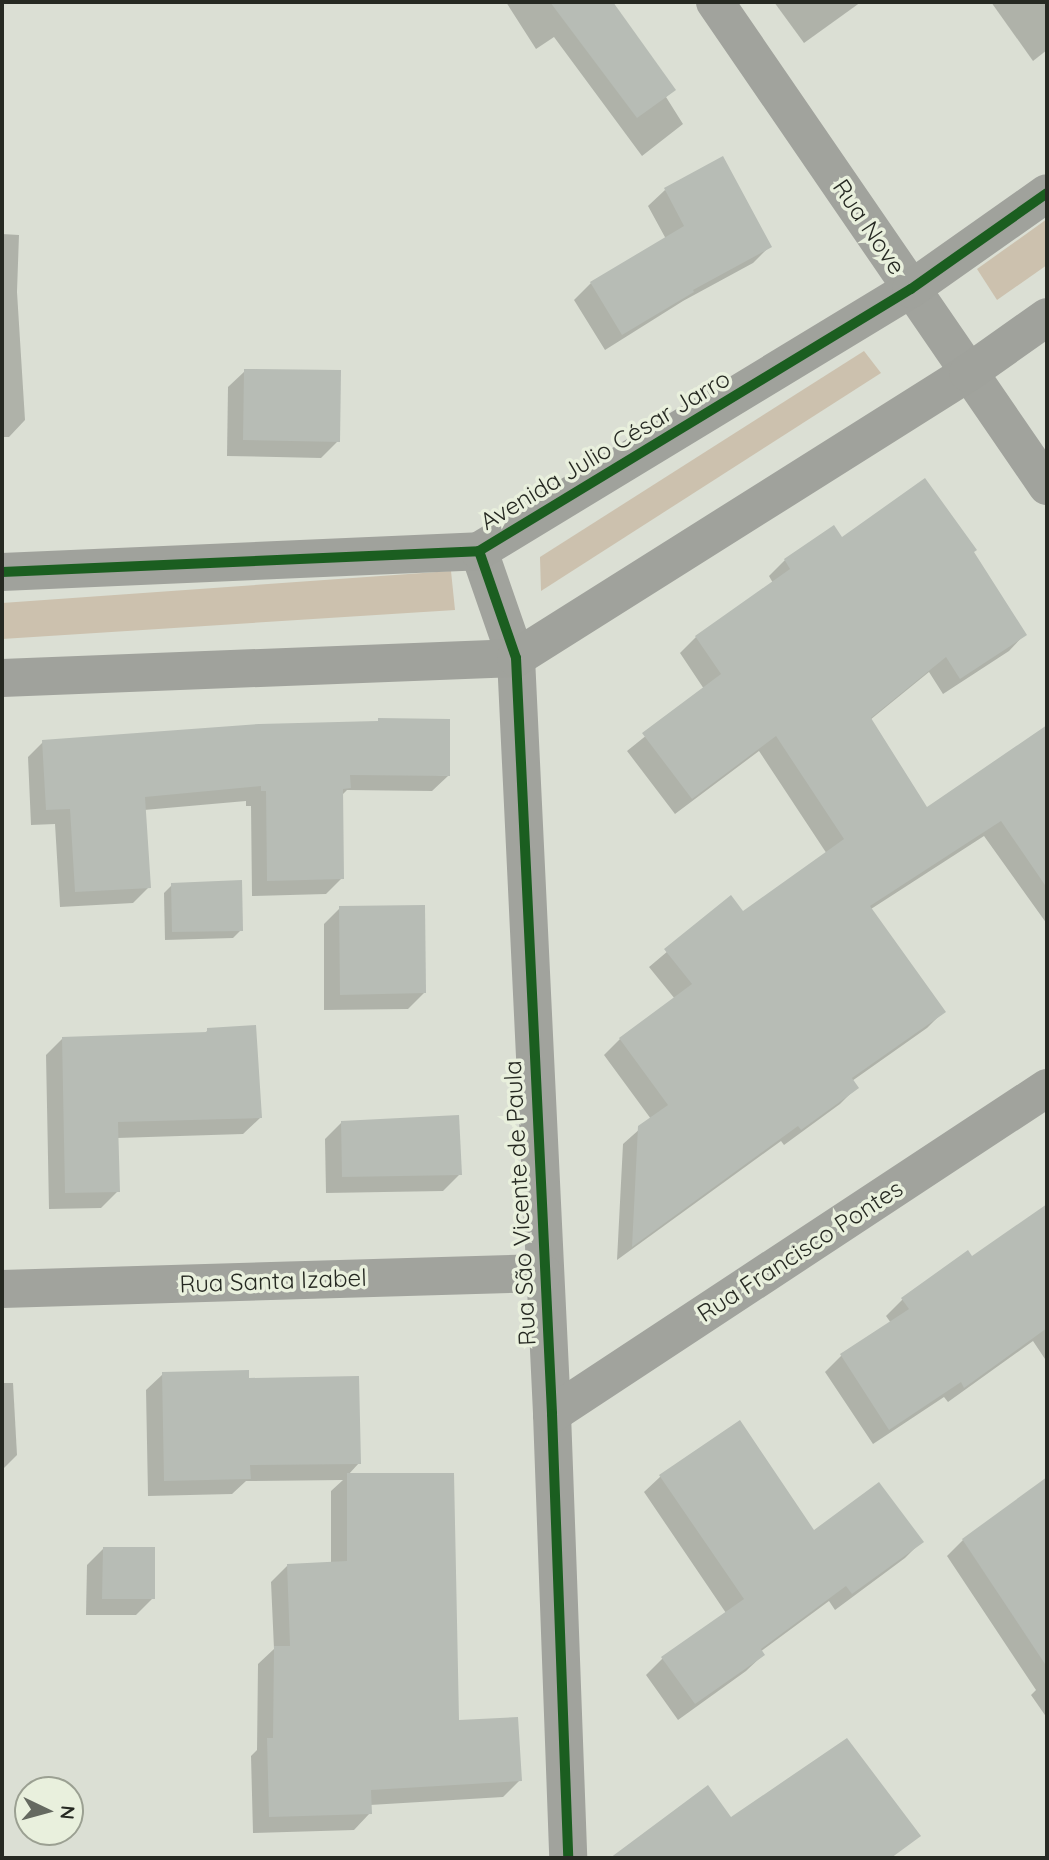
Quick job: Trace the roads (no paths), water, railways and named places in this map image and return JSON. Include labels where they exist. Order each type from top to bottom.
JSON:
[{"type":"street","name":"Rua Nove","points":[[716,2],[1047,486]]},
{"type":"street","name":"Avenida Julio César Jarro","points":[[2,572],[479,551],[911,289],[1047,193]]},
{"type":"street","points":[[2,678],[516,658],[968,373],[1047,317]]},
{"type":"street","name":"Rua São Vicente de Paula","points":[[479,551],[516,658],[552,1414],[568,1858]]},
{"type":"street","name":"Rua Francisco Pontes","points":[[552,1414],[1047,1088]]},
{"type":"street","name":"Rua Santa Izabel","points":[[2,1289],[544,1273]]}]
